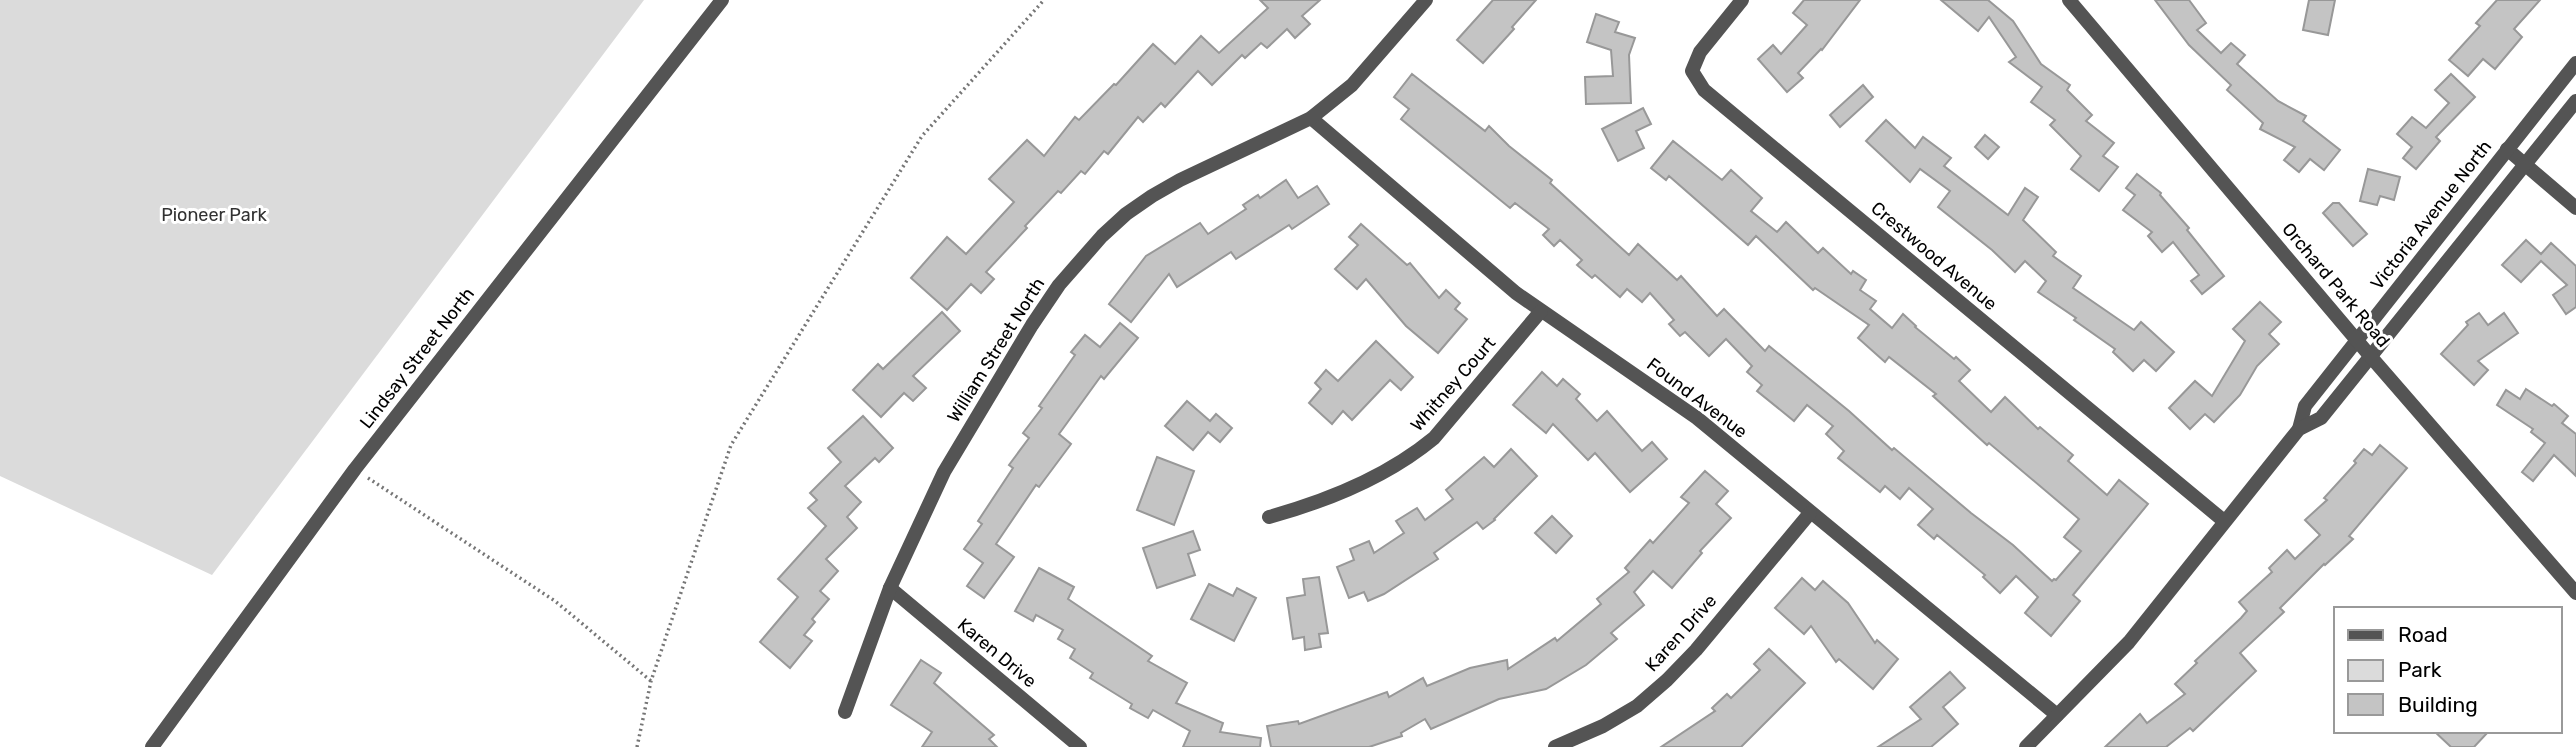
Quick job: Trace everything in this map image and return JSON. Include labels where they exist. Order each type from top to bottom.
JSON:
[{"type":"street","name":"Lindsay Street North","points":[[152,747],[355,469],[722,0]]},
{"type":"street","name":"William Street North","points":[[845,712],[890,588],[939,484],[962,440],[1059,285],[1102,236],[1126,214],[1180,180],[1311,118],[1352,85],[1426,0]]},
{"type":"street","name":"Crestwood Avenue","points":[[1742,0],[1700,52],[1692,71],[1704,90],[2224,522]]},
{"type":"street","name":"Orchard Park Road","points":[[2069,0],[2371,357],[2576,593]]},
{"type":"street","name":"Victoria Avenue North","points":[[2026,747],[2129,642],[2299,429],[2305,406],[2576,63]]},
{"type":"street","name":"Victoria Avenue North","points":[[2299,429],[2321,418],[2576,101]]},
{"type":"street","name":"Found Avenue","points":[[1311,118],[1541,312],[1690,413],[2057,715]]},
{"type":"street","points":[[2507,149],[2576,208]]},
{"type":"street","name":"Whitney Court","points":[[1269,517],[1314,505],[1413,455],[1434,438],[1541,312]]},
{"type":"street","name":"Karen Drive","points":[[1555,747],[1603,726],[1636,706],[1667,680],[1696,650],[1810,513]]},
{"type":"street","name":"Karen Drive","points":[[890,588],[1080,747]]},
{"type":"path","points":[[637,747],[651,681],[731,445],[922,136],[1044,0]]},
{"type":"path","points":[[355,469],[555,601],[651,681]]},
{"type":"green space","name":"Pioneer Park","points":[[0,0],[644,0],[212,575],[0,476]]},
{"type":"building","points":[[1260,0],[1320,0],[1302,16],[1310,24],[1295,38],[1287,29],[1267,48],[1261,43],[1245,58],[1242,55],[1212,85],[1198,71],[1165,107],[1161,103],[1143,122],[1138,117],[1108,154],[1104,151],[1085,174],[1081,171],[1025,226],[1027,228],[986,272],[994,279],[981,293],[971,284],[947,310],[911,278],[947,237],[966,254],[1014,202],[989,179],[1027,140],[1044,156],[1075,117],[1079,120],[1153,44],[1175,64],[1201,36],[1219,53],[1268,8]]},
{"type":"building","points":[[1493,0],[1536,0],[1483,63],[1457,40]]},
{"type":"building","points":[[1804,0],[1860,0],[1822,50],[1798,73],[1803,78],[1787,92],[1758,59],[1773,45],[1781,54],[1807,25],[1793,13]]},
{"type":"building","points":[[1941,0],[1988,0],[2013,21],[2041,64],[2070,85],[2067,90],[2092,115],[2086,121],[2114,143],[2103,156],[2118,167],[2099,191],[2071,169],[2081,156],[2050,125],[2055,120],[2031,102],[2042,87],[2009,62],[2016,57],[1989,17],[1978,31]]},
{"type":"building","points":[[2155,0],[2189,0],[2206,23],[2197,30],[2221,53],[2231,43],[2245,55],[2237,64],[2278,101],[2306,116],[2303,121],[2340,150],[2324,170],[2310,159],[2299,172],[2284,160],[2295,147],[2260,129],[2263,123],[2227,90],[2231,85],[2189,45]]},
{"type":"building","points":[[2309,0],[2335,0],[2328,35],[2303,30]]},
{"type":"building","points":[[2497,0],[2540,0],[2514,29],[2522,37],[2495,69],[2483,59],[2468,76],[2449,60],[2480,26],[2476,23]]},
{"type":"building","points":[[1596,14],[1619,22],[1615,32],[1635,38],[1629,55],[1631,103],[1586,104],[1585,77],[1613,76],[1611,50],[1587,42]]},
{"type":"building","points":[[1412,74],[1485,131],[1489,126],[1509,146],[1552,180],[1550,183],[1629,255],[1638,244],[1677,280],[1681,276],[1717,316],[1724,309],[1765,351],[1769,346],[1892,450],[1894,448],[2013,545],[2052,581],[2056,580],[2081,551],[2064,537],[2079,519],[1989,443],[1987,445],[1933,396],[1936,394],[1889,357],[1885,362],[1858,338],[1869,325],[1815,288],[1813,290],[1756,236],[1748,245],[1669,176],[1666,180],[1651,168],[1673,141],[1722,180],[1731,170],[1762,198],[1751,211],[1777,232],[1786,222],[1818,253],[1823,248],[1851,274],[1853,271],[1866,280],[1860,290],[1876,301],[1870,309],[1892,328],[1903,314],[1954,359],[1956,357],[1970,370],[1959,381],[1991,412],[2005,397],[2038,429],[2040,427],[2073,455],[2068,461],[2107,495],[2119,480],[2148,504],[2073,595],[2080,601],[2051,636],[2025,613],[2038,597],[2016,576],[2000,593],[1983,577],[1985,575],[1937,535],[1934,539],[1918,525],[1933,509],[1909,488],[1900,499],[1885,486],[1880,492],[1838,458],[1844,451],[1826,434],[1833,426],[1807,405],[1794,421],[1757,391],[1762,385],[1747,372],[1752,366],[1726,339],[1709,356],[1685,332],[1680,336],[1669,324],[1674,320],[1650,293],[1642,302],[1627,289],[1620,297],[1595,275],[1592,278],[1577,265],[1582,260],[1560,240],[1554,246],[1543,235],[1549,229],[1515,203],[1510,208],[1401,119],[1409,109],[1394,97]]},
{"type":"building","points":[[2451,74],[2475,97],[2436,137],[2440,141],[2416,169],[2403,158],[2412,147],[2397,134],[2412,117],[2426,128],[2449,103],[2435,90]]},
{"type":"building","points":[[1863,85],[1873,97],[1840,127],[1830,115]]},
{"type":"building","points":[[1643,108],[1651,124],[1636,131],[1644,148],[1618,161],[1602,129]]},
{"type":"building","points":[[1886,120],[1915,148],[1923,137],[1951,158],[1944,166],[2008,215],[2025,188],[2038,197],[2023,220],[2056,252],[2053,256],[2081,276],[2073,288],[2134,330],[2141,322],[2174,352],[2156,371],[2144,360],[2133,371],[2113,352],[2115,349],[2038,292],[2046,281],[2025,261],[2015,272],[1938,207],[1950,191],[1920,169],[1910,182],[1866,141]]},
{"type":"building","points":[[1985,135],[1999,147],[1988,159],[1975,147]]},
{"type":"building","points":[[2368,169],[2400,177],[2394,200],[2380,196],[2377,205],[2360,201]]},
{"type":"building","points":[[2137,174],[2161,193],[2224,276],[2202,294],[2191,281],[2199,275],[2173,242],[2162,252],[2148,236],[2152,232],[2123,210],[2135,195],[2126,188]]},
{"type":"building","points":[[1286,180],[1298,198],[1317,186],[1329,204],[1292,229],[1289,225],[1236,259],[1231,252],[1177,287],[1169,274],[1131,322],[1109,304],[1146,256],[1200,223],[1208,234],[1246,209],[1243,205],[1258,195],[1260,198]]},
{"type":"building","points":[[2333,203],[2339,203],[2367,234],[2353,246],[2323,213]]},
{"type":"building","points":[[1361,224],[1407,265],[1410,263],[1439,298],[1446,290],[1460,303],[1455,309],[1467,319],[1438,353],[1406,326],[1366,279],[1357,289],[1335,269],[1358,245],[1349,237]]},
{"type":"building","points":[[2526,240],[2541,254],[2551,243],[2576,266],[2576,307],[2566,314],[2553,295],[2567,285],[2541,261],[2521,282],[2502,265]]},
{"type":"building","points":[[2260,302],[2281,322],[2269,334],[2279,344],[2257,366],[2240,395],[2214,422],[2205,414],[2190,429],[2169,408],[2195,381],[2212,396],[2245,341],[2233,329]]},
{"type":"building","points":[[942,312],[960,331],[913,376],[926,388],[913,401],[904,393],[881,417],[853,390],[878,364],[883,369]]},
{"type":"building","points":[[2479,313],[2488,325],[2504,313],[2518,333],[2478,361],[2488,370],[2474,385],[2441,354],[2468,325],[2466,322]]},
{"type":"building","points":[[1120,323],[1138,338],[1104,379],[1101,376],[1059,434],[1071,444],[1039,487],[1036,485],[996,544],[1014,557],[984,598],[967,586],[983,563],[964,549],[982,524],[978,521],[1013,468],[1009,465],[1029,438],[1023,433],[1075,355],[1071,352],[1085,335],[1100,347]]},
{"type":"building","points":[[1376,341],[1413,377],[1401,390],[1390,380],[1352,420],[1343,411],[1332,424],[1309,403],[1321,389],[1315,383],[1326,370],[1338,381]]},
{"type":"building","points":[[1542,372],[1557,386],[1563,379],[1580,394],[1576,399],[1597,421],[1607,411],[1642,451],[1652,442],[1667,459],[1630,492],[1595,453],[1588,460],[1553,424],[1546,433],[1513,405]]},
{"type":"building","points":[[2526,389],[2552,406],[2554,404],[2568,416],[2562,423],[2576,434],[2576,476],[2554,455],[2533,481],[2522,472],[2545,443],[2531,432],[2533,429],[2497,405],[2506,390],[2520,399]]},
{"type":"building","points":[[1187,401],[1210,421],[1216,414],[1232,428],[1220,442],[1208,432],[1193,450],[1165,426]]},
{"type":"building","points":[[863,416],[893,448],[879,462],[875,458],[845,486],[861,502],[847,517],[857,528],[826,559],[838,571],[820,591],[829,599],[812,619],[815,622],[804,635],[812,641],[790,668],[760,642],[798,597],[778,579],[826,526],[808,508],[817,500],[810,493],[841,462],[828,448]]},
{"type":"building","points":[[2380,445],[2407,468],[2349,536],[2353,539],[2280,608],[2284,612],[2240,653],[2256,671],[2193,731],[2190,728],[2166,747],[2105,747],[2140,714],[2147,723],[2185,694],[2175,684],[2247,611],[2239,602],[2272,572],[2269,568],[2287,550],[2295,559],[2320,535],[2305,520],[2327,500],[2324,498],[2356,463],[2354,461],[2364,449],[2372,455]]},
{"type":"building","points":[[1511,449],[1537,476],[1495,520],[1483,529],[1477,522],[1434,553],[1438,559],[1384,594],[1368,601],[1364,592],[1349,598],[1337,567],[1354,560],[1350,549],[1369,541],[1374,553],[1404,533],[1396,521],[1417,508],[1425,520],[1453,499],[1446,490],[1484,457],[1494,467]]},
{"type":"building","points":[[1157,457],[1194,471],[1174,525],[1137,510]]},
{"type":"building","points":[[1705,471],[1728,491],[1716,504],[1731,518],[1700,551],[1702,553],[1672,588],[1653,571],[1634,592],[1644,605],[1611,633],[1617,639],[1586,665],[1546,689],[1499,699],[1431,729],[1425,719],[1401,733],[1402,736],[1369,747],[1271,747],[1267,726],[1298,721],[1299,724],[1387,692],[1389,697],[1423,678],[1427,686],[1470,668],[1507,660],[1508,669],[1555,638],[1557,641],[1601,604],[1597,599],[1629,572],[1625,568],[1650,540],[1653,543],[1689,503],[1681,497]]},
{"type":"building","points":[[1552,516],[1572,536],[1556,553],[1535,533]]},
{"type":"building","points":[[1193,531],[1200,550],[1188,554],[1195,575],[1157,588],[1143,548]]},
{"type":"building","points":[[1039,568],[1074,587],[1068,599],[1152,656],[1148,661],[1187,683],[1176,703],[1223,723],[1220,732],[1261,738],[1260,747],[1183,747],[1190,731],[1153,710],[1148,718],[1130,708],[1132,704],[1090,678],[1093,673],[1070,658],[1075,649],[1058,639],[1063,630],[1036,615],[1033,621],[1015,611]]},
{"type":"building","points":[[1319,577],[1328,633],[1319,634],[1321,647],[1305,650],[1304,637],[1293,639],[1287,598],[1305,595],[1303,579]]},
{"type":"building","points":[[1802,578],[1815,590],[1823,581],[1848,603],[1875,643],[1877,640],[1898,659],[1873,689],[1839,659],[1836,662],[1811,626],[1804,634],[1775,608]]},
{"type":"building","points":[[1209,584],[1233,596],[1237,588],[1256,598],[1234,641],[1191,619]]},
{"type":"building","points":[[1769,649],[1805,683],[1741,747],[1661,747],[1715,711],[1712,708],[1727,694],[1731,698],[1760,670],[1754,664]]},
{"type":"building","points":[[921,660],[941,673],[934,683],[994,735],[989,739],[997,747],[922,747],[932,732],[891,705]]},
{"type":"building","points":[[1950,672],[1965,688],[1943,707],[1958,724],[1931,747],[1878,747],[1921,719],[1910,707]]},
{"type":"building","points":[[2436,733],[2487,733],[2474,747],[2451,747]]}]
